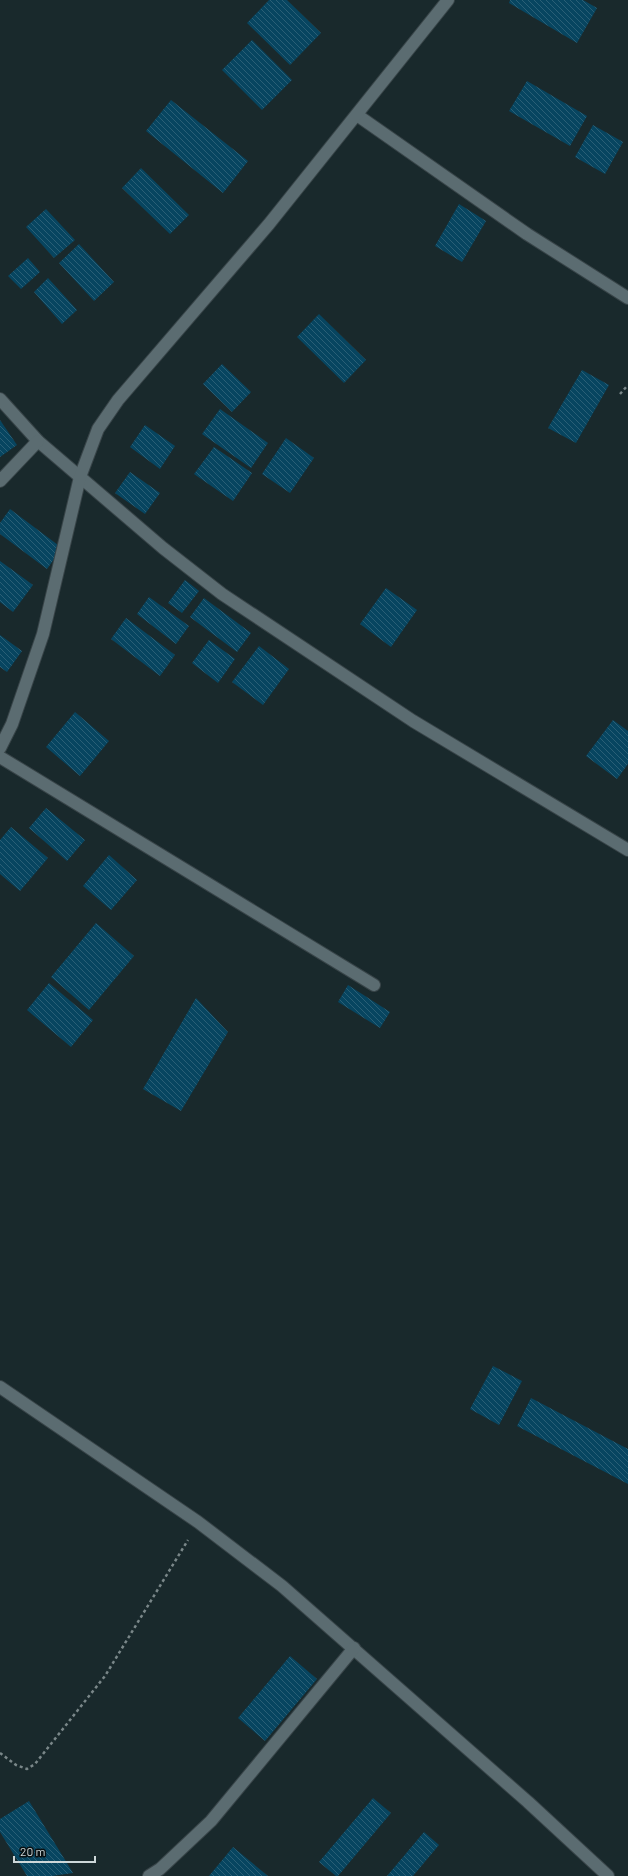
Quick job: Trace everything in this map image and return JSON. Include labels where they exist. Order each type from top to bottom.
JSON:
[{"type":"street","points":[[0,748],[12,724],[43,634],[80,476],[98,428],[118,400],[203,303],[357,115],[448,0]]},
{"type":"street","points":[[357,115],[528,234],[628,298]]},
{"type":"street","points":[[0,399],[38,441],[163,548],[222,594],[413,721],[628,850]]},
{"type":"street","points":[[0,481],[38,441]]},
{"type":"street","points":[[0,757],[374,985]]},
{"type":"street","points":[[0,1387],[198,1522],[282,1586],[522,1797],[608,1876]]},
{"type":"street","points":[[149,1876],[160,1870],[176,1856],[211,1821],[354,1648]]},
{"type":"path","points":[[620,394],[628,385]]},
{"type":"path","points":[[0,1753],[16,1765],[26,1769],[35,1764],[105,1676],[198,1522]]},
{"type":"building","points":[[269,0],[287,0],[321,33],[290,65],[247,23]]},
{"type":"building","points":[[510,0],[583,0],[597,8],[577,43],[509,3]]},
{"type":"building","points":[[252,40],[292,80],[262,110],[222,70]]},
{"type":"building","points":[[527,81],[587,116],[570,146],[509,111]]},
{"type":"building","points":[[171,100],[248,161],[223,193],[146,131]]},
{"type":"building","points":[[593,125],[623,142],[605,174],[575,157]]},
{"type":"building","points":[[141,168],[189,215],[170,234],[122,188]]},
{"type":"building","points":[[459,204],[486,221],[462,262],[435,246]]},
{"type":"building","points":[[46,209],[75,240],[54,258],[26,227]]},
{"type":"building","points":[[79,244],[114,282],[94,301],[59,263]]},
{"type":"building","points":[[28,258],[40,272],[21,289],[8,276]]},
{"type":"building","points":[[48,278],[77,310],[62,324],[34,292]]},
{"type":"building","points":[[319,314],[366,360],[344,383],[297,337]]},
{"type":"building","points":[[222,364],[251,392],[232,412],[203,384]]},
{"type":"building","points":[[582,370],[609,385],[576,443],[548,428]]},
{"type":"building","points":[[220,409],[268,443],[251,468],[202,434]]},
{"type":"building","points":[[0,420],[17,445],[0,457]]},
{"type":"building","points":[[145,425],[175,446],[160,469],[130,447]]},
{"type":"building","points":[[286,438],[314,458],[290,493],[262,474]]},
{"type":"building","points":[[214,447],[252,473],[233,501],[194,474]]},
{"type":"building","points":[[130,472],[160,493],[145,514],[115,493]]},
{"type":"building","points":[[10,509],[62,548],[47,569],[0,534],[0,523]]},
{"type":"building","points":[[0,561],[33,585],[13,612],[0,602]]},
{"type":"building","points":[[185,580],[199,591],[182,613],[168,603]]},
{"type":"building","points":[[386,588],[417,610],[391,647],[360,624]]},
{"type":"building","points":[[149,597],[189,626],[176,644],[137,614]]},
{"type":"building","points":[[204,598],[251,633],[237,652],[190,617]]},
{"type":"building","points":[[126,618],[175,655],[160,676],[111,639]]},
{"type":"building","points":[[0,635],[22,651],[7,672],[0,667]]},
{"type":"building","points":[[209,640],[235,659],[218,683],[192,663]]},
{"type":"building","points":[[259,646],[289,669],[263,705],[232,682]]},
{"type":"building","points":[[75,712],[109,741],[80,776],[46,747]]},
{"type":"building","points":[[613,720],[628,731],[628,764],[617,779],[586,756]]},
{"type":"building","points":[[46,808],[85,840],[67,861],[29,828]]},
{"type":"building","points":[[11,827],[48,858],[20,891],[0,874],[0,840]]},
{"type":"building","points":[[109,855],[137,880],[111,910],[83,886]]},
{"type":"building","points":[[96,923],[134,956],[89,1010],[51,977]]},
{"type":"building","points":[[49,983],[93,1020],[71,1047],[27,1010]]},
{"type":"building","points":[[348,985],[390,1012],[380,1028],[338,1002]]},
{"type":"building","points":[[196,998],[228,1032],[181,1111],[143,1089]]},
{"type":"building","points":[[493,1366],[522,1381],[499,1425],[470,1409]]},
{"type":"building","points":[[531,1398],[628,1449],[628,1484],[517,1426]]},
{"type":"building","points":[[290,1656],[317,1679],[265,1741],[238,1718]]},
{"type":"building","points":[[373,1798],[391,1813],[338,1876],[336,1876],[319,1862]]},
{"type":"building","points":[[29,1801],[73,1873],[52,1876],[27,1876],[0,1832],[0,1819]]},
{"type":"building","points":[[424,1832],[439,1845],[413,1876],[387,1876]]},
{"type":"building","points":[[233,1847],[268,1876],[209,1876]]}]
